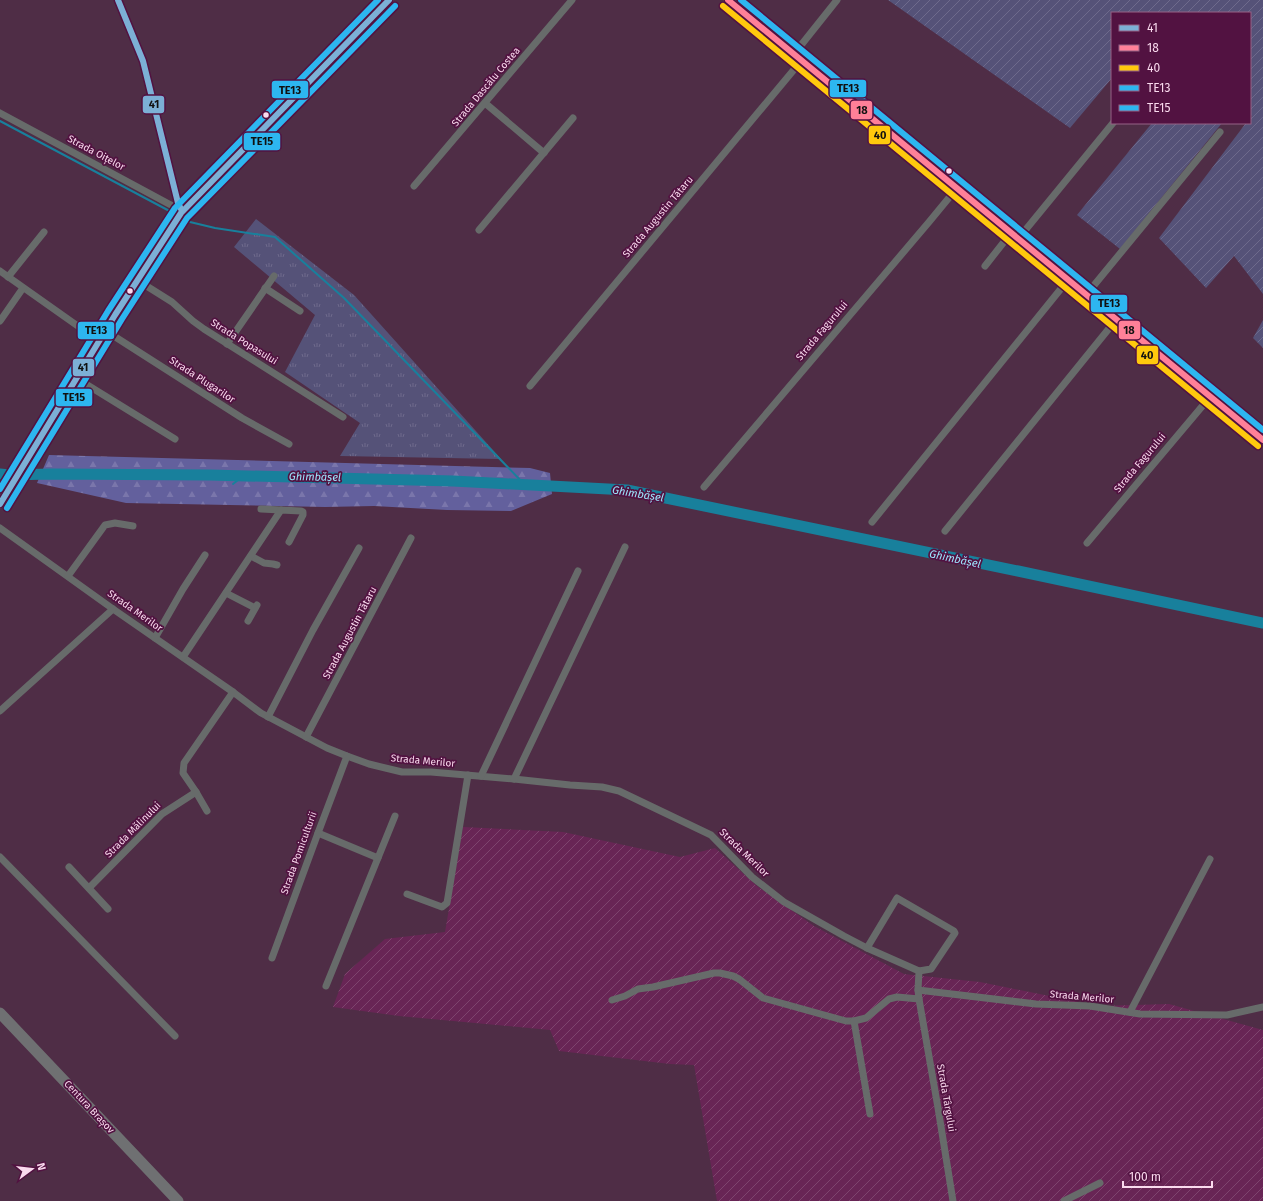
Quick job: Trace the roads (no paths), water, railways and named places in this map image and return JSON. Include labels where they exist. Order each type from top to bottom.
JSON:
[{"type":"highway","name":"Centura Brașov","points":[[0,1013],[178,1201]]},
{"type":"highway","name":"Centura Brașov","points":[[0,1024],[168,1201]]},
{"type":"street","points":[[118,0],[143,61],[178,203],[182,212]]},
{"type":"street","points":[[0,504],[99,341],[182,212],[389,0]]},
{"type":"street","name":"Strada Dascălu Costea","points":[[414,186],[572,0]]},
{"type":"street","points":[[728,0],[1263,440]]},
{"type":"street","points":[[794,54],[837,0]]},
{"type":"street","name":"Strada Augustin Tătaru","points":[[530,386],[802,60]]},
{"type":"street","points":[[485,103],[544,153]]},
{"type":"street","name":"Strada Oițelor","points":[[0,112],[182,212]]},
{"type":"street","points":[[479,230],[573,118]]},
{"type":"street","points":[[985,266],[1015,236],[1112,124]]},
{"type":"street","points":[[1086,295],[1220,132]]},
{"type":"street","name":"Strada Fagurului","points":[[704,487],[930,222],[957,188]]},
{"type":"street","points":[[8,277],[44,232]]},
{"type":"street","points":[[0,272],[99,341]]},
{"type":"street","points":[[227,344],[274,276]]},
{"type":"street","name":"Strada Popasului","points":[[138,280],[172,302],[193,321],[227,344],[343,417]]},
{"type":"street","points":[[872,522],[1068,280]]},
{"type":"street","points":[[0,321],[23,288]]},
{"type":"street","points":[[265,288],[300,311]]},
{"type":"street","points":[[945,531],[1117,320]]},
{"type":"street","name":"Strada Plugarilor","points":[[106,331],[242,418],[288,444]]},
{"type":"street","points":[[76,378],[175,440]]},
{"type":"street","name":"Strada Fagurului","points":[[1087,543],[1210,397]]},
{"type":"street","points":[[261,509],[303,512],[303,515],[289,542]]},
{"type":"street","points":[[183,657],[281,510]]},
{"type":"street","points":[[68,576],[105,525],[115,523],[133,526]]},
{"type":"street","name":"Strada Merilor","points":[[0,528],[261,713],[306,737],[347,756],[376,766],[402,772],[431,772],[481,776],[614,789],[706,832],[721,844],[752,876],[784,902],[867,948],[919,971]]},
{"type":"street","name":"Strada Augustin Tătaru","points":[[306,737],[411,538]]},
{"type":"street","points":[[514,779],[625,547]]},
{"type":"street","points":[[268,717],[313,630],[359,548]]},
{"type":"street","points":[[155,638],[183,589],[205,555]]},
{"type":"street","points":[[251,556],[264,563],[277,565]]},
{"type":"street","points":[[481,776],[578,571]]},
{"type":"street","points":[[226,593],[256,607],[248,621]]},
{"type":"street","points":[[0,711],[113,608]]},
{"type":"street","points":[[207,811],[184,773],[184,763],[233,692]]},
{"type":"street","name":"Strada Pomiculturii","points":[[272,958],[347,756]]},
{"type":"street","points":[[407,894],[442,907],[447,903],[468,775]]},
{"type":"street","name":"Strada Mălinului","points":[[89,888],[162,814],[196,792]]},
{"type":"street","points":[[326,986],[395,816]]},
{"type":"street","points":[[318,833],[378,858]]},
{"type":"street","points":[[0,856],[176,1036]]},
{"type":"street","points":[[1130,1012],[1210,859]]},
{"type":"street","points":[[69,867],[108,909]]},
{"type":"street","points":[[867,948],[897,898],[954,931],[955,932],[931,969],[919,971],[918,990]]},
{"type":"street","points":[[612,1000],[626,996],[638,989],[714,973],[733,976],[763,998],[836,1019],[854,1021],[866,1018],[889,999],[897,997],[919,999]]},
{"type":"street","name":"Strada Merilor","points":[[918,990],[1036,1004],[1090,1006],[1140,1014],[1227,1015],[1263,1008]]},
{"type":"street","name":"Strada Târgului","points":[[918,990],[953,1201]]},
{"type":"street","points":[[854,1021],[870,1114]]},
{"type":"street","points":[[1064,1201],[1100,1183]]},
{"type":"waterway","points":[[0,121],[177,215]]},
{"type":"waterway","points":[[181,217],[190,222],[215,228],[275,237],[344,298],[525,485]]},
{"type":"waterway","name":"Ghimbășel","points":[[0,474],[210,475],[453,481],[627,490],[1263,623]]},
{"type":"waterway","points":[[233,484],[243,476]]}]
